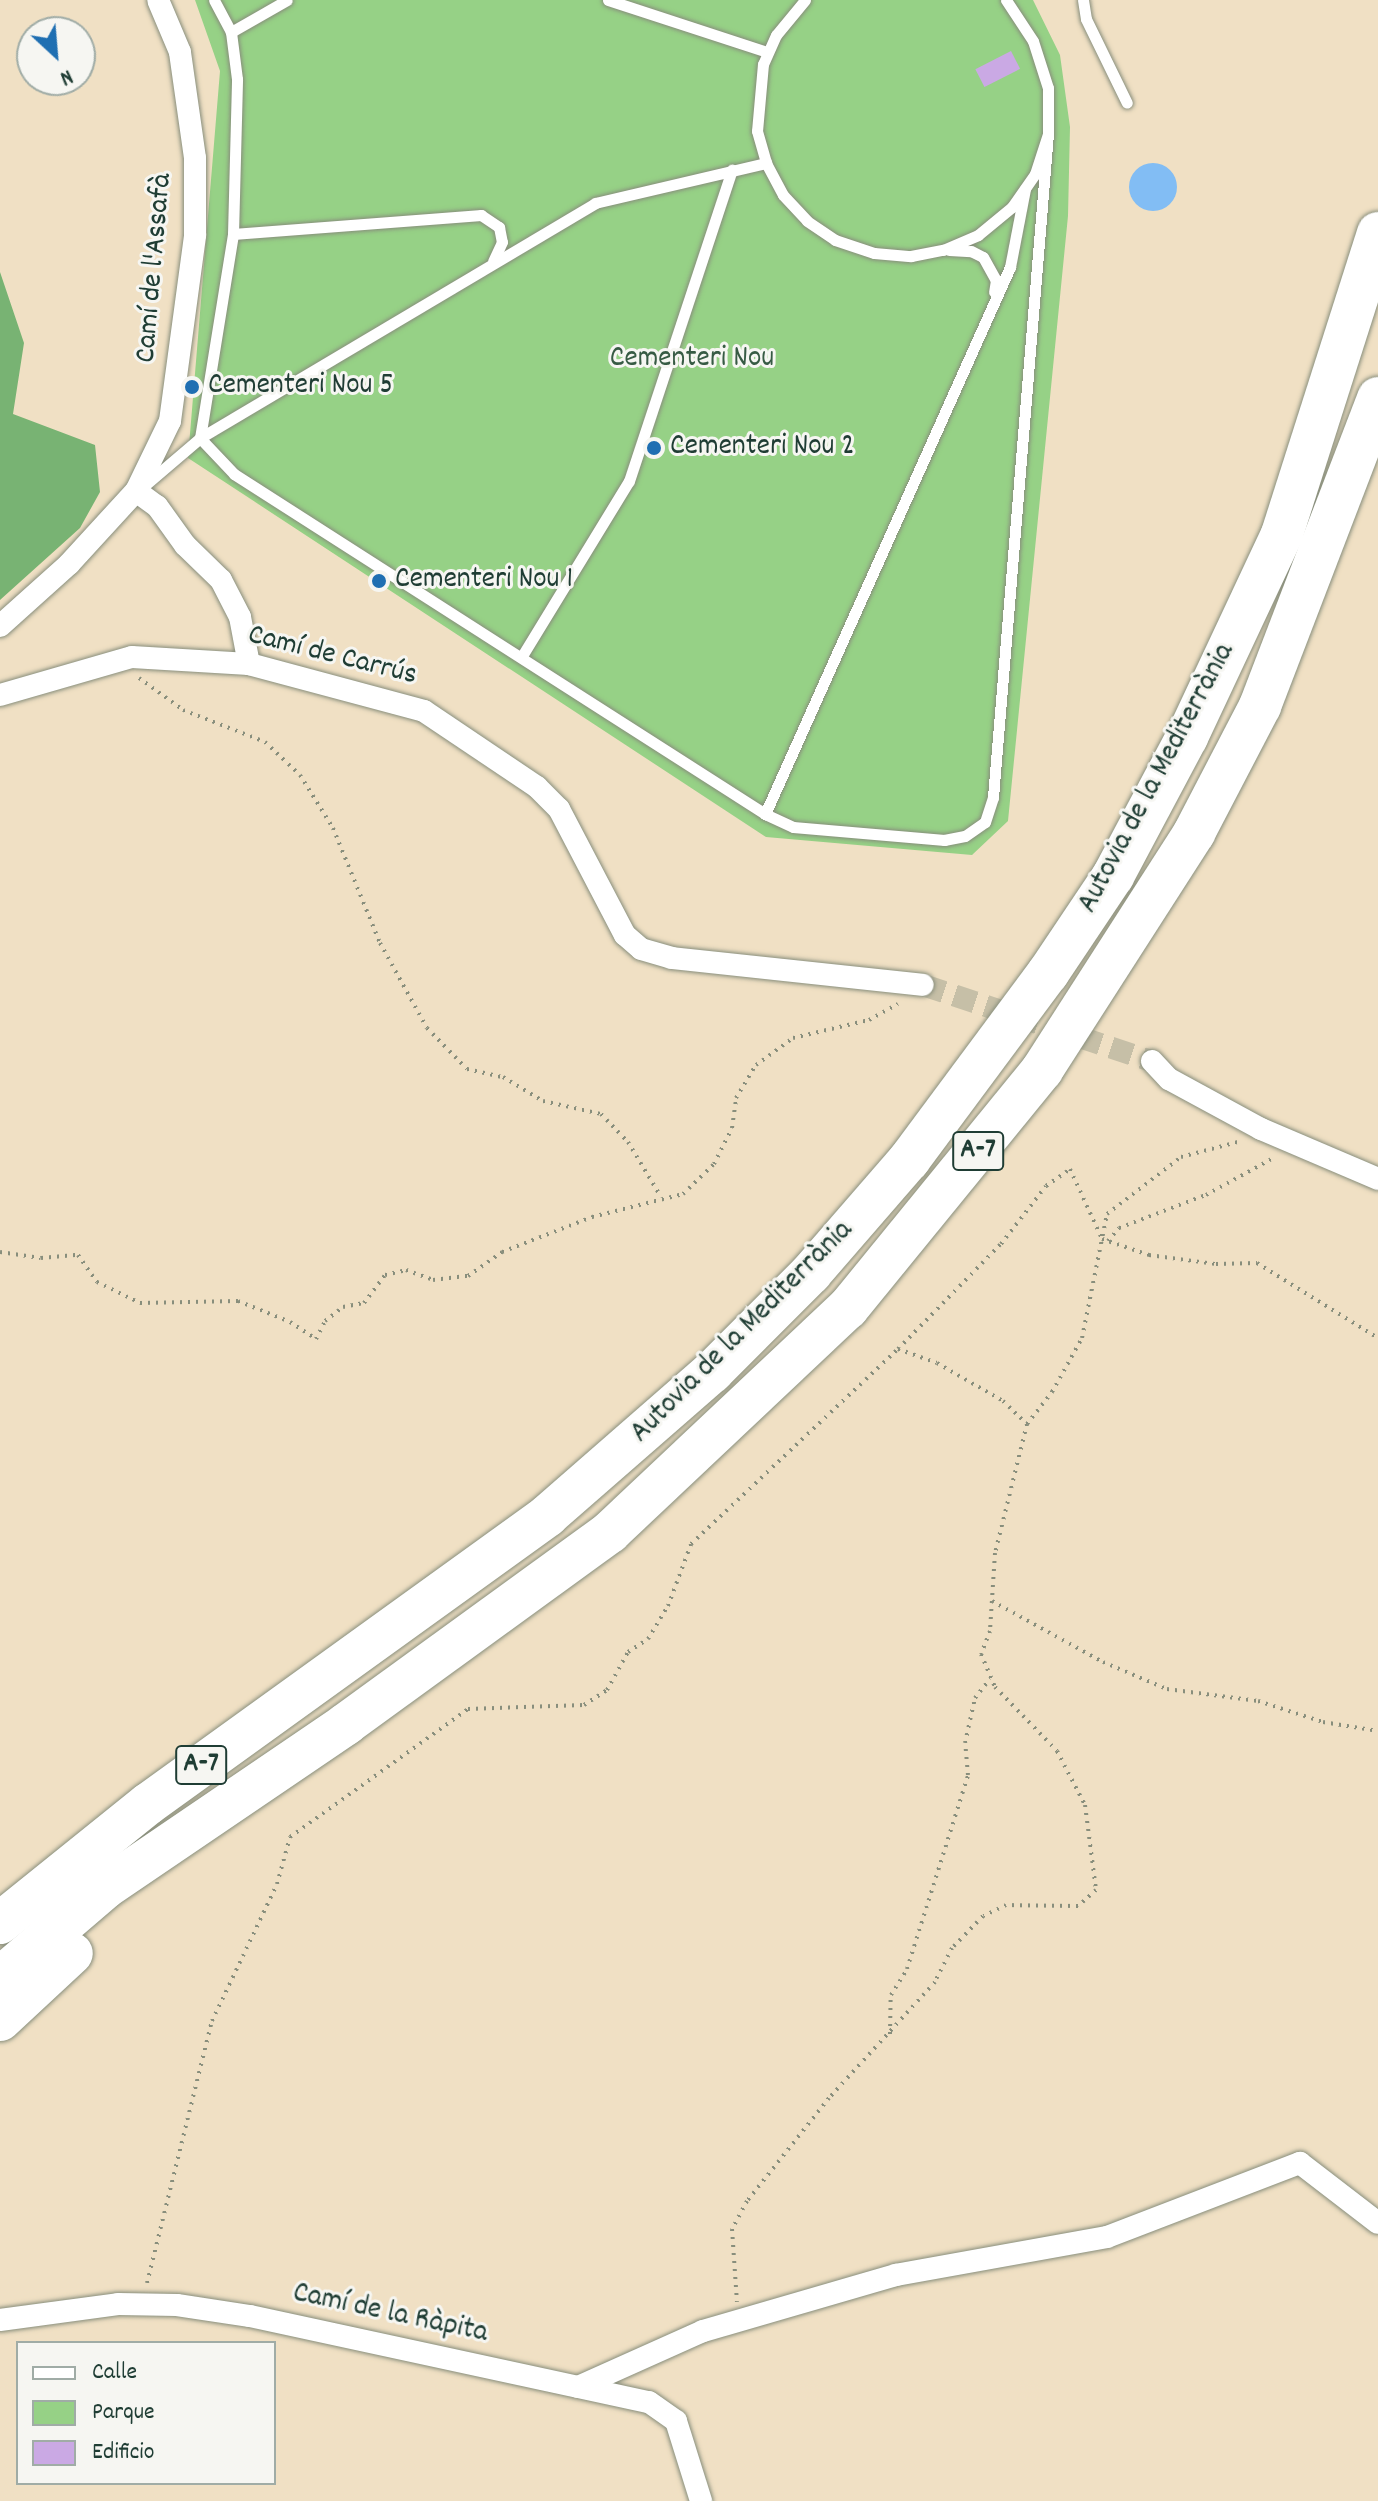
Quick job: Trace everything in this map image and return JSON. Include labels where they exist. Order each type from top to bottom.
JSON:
[{"type":"highway","name":"Autovia de la Mediterrània","points":[[0,1923],[160,1795],[559,1505],[712,1372],[811,1273],[909,1160],[1048,973],[1113,876],[1187,737],[1282,534],[1378,233]]},
{"type":"highway","name":"Autovia de la Mediterrània","points":[[0,1978],[105,1888],[346,1724],[610,1532],[715,1438],[848,1308],[1042,1070],[1194,833],[1260,706],[1378,398]]},
{"type":"highway","points":[[0,2020],[129,1900],[346,1724]]},
{"type":"street","name":"Camí de l'Assafà","points":[[0,626],[69,564],[136,491],[170,421],[195,235],[195,158],[180,52],[158,0]]},
{"type":"street","points":[[136,491],[157,506],[185,545],[221,580],[240,617],[249,664]]},
{"type":"street","name":"Camí de Carrús","points":[[0,695],[132,657],[249,664],[424,711],[537,787],[559,809],[625,935],[641,949],[672,958],[923,985]]},
{"type":"street","points":[[1152,1061],[1169,1079],[1261,1129],[1378,1179]]},
{"type":"street","points":[[578,2387],[740,2320],[896,2275],[1107,2237],[1300,2163],[1378,2223]]},
{"type":"street","name":"Camí de la Ràpita","points":[[0,2320],[138,2304],[250,2316],[649,2402],[676,2421],[701,2501]]},
{"type":"lane","points":[[200,438],[233,234],[237,79],[231,32],[214,0]]},
{"type":"lane","points":[[231,32],[287,0]]},
{"type":"lane","points":[[608,0],[767,52]]},
{"type":"lane","points":[[805,0],[767,52],[756,95],[757,131],[766,163],[783,195],[807,221],[835,240],[874,253],[971,251],[991,267],[996,280],[985,319]]},
{"type":"lane","points":[[200,438],[234,474],[765,814],[793,827],[944,840],[965,836],[985,822],[993,797],[1048,134],[1048,88],[1033,41],[1006,0]]},
{"type":"lane","points":[[1083,0],[1086,19],[1127,103]]},
{"type":"lane","points":[[765,814],[1010,267],[1026,187],[1048,134]]},
{"type":"lane","points":[[136,491],[200,438],[595,203],[766,163]]},
{"type":"lane","points":[[522,656],[629,481],[732,170]]},
{"type":"lane","points":[[943,250],[978,235],[1012,207],[1026,187]]},
{"type":"lane","points":[[233,234],[481,215],[499,227],[502,242],[493,262]]},
{"type":"path","points":[[119,661],[183,710],[265,742],[300,775],[333,828],[380,943],[427,1028],[467,1069],[503,1077],[543,1101],[601,1114],[628,1142],[661,1197]]},
{"type":"path","points":[[0,1252],[41,1258],[78,1255],[97,1282],[140,1303],[238,1301],[290,1322],[316,1339],[325,1321],[343,1307],[364,1303],[385,1275],[406,1270],[433,1280],[468,1276],[502,1252],[661,1197],[683,1194],[714,1164],[732,1128],[736,1098],[756,1065],[793,1038],[869,1020],[923,985]]},
{"type":"path","points":[[740,2320],[732,2229],[829,2098],[890,2036],[935,1982],[952,1948],[983,1916],[1006,1905],[1078,1906],[1096,1890],[1085,1805],[1057,1751],[991,1678],[981,1654],[990,1631],[995,1553],[1027,1424],[1052,1392],[1082,1338],[1107,1214],[1158,1171],[1181,1157],[1217,1150],[1261,1129]]},
{"type":"path","points":[[1108,1241],[1119,1228],[1206,1195],[1294,1143]]},
{"type":"path","points":[[138,2304],[153,2269],[212,2021],[277,1884],[290,1837],[468,1709],[584,1705],[607,1690],[628,1652],[648,1639],[668,1606],[691,1544],[898,1349],[1001,1244],[1046,1186],[1070,1169],[1102,1239],[1149,1255],[1216,1264],[1257,1263],[1378,1338]]},
{"type":"path","points":[[898,1349],[937,1363],[1003,1401],[1027,1424]]},
{"type":"path","points":[[992,1601],[1103,1662],[1167,1689],[1258,1701],[1323,1722],[1378,1731]]},
{"type":"path","points":[[890,2036],[891,1995],[907,1969],[968,1775],[965,1743],[975,1698],[991,1678]]},
{"type":"green space","name":"Cementeri Nou","points":[[195,0],[1033,0],[1060,55],[1070,127],[1068,216],[1008,821],[972,855],[766,837],[188,458],[220,71]]},
{"type":"green space","points":[[0,272],[24,343],[13,414],[95,445],[100,492],[80,528],[0,600]]},
{"type":"water","points":[[1153,163],[1170,170],[1177,187],[1170,204],[1153,211],[1136,204],[1129,187],[1136,170]]},
{"type":"building","points":[[1011,51],[1020,69],[984,87],[975,69]]},
{"type":"tunnel","points":[[923,985],[1152,1061]]},
{"type":"place","name":"Cementeri Nou 5","points":[[192,387]]},
{"type":"place","name":"Cementeri Nou 2","points":[[654,448]]},
{"type":"place","name":"Cementeri Nou 1","points":[[379,581]]}]
